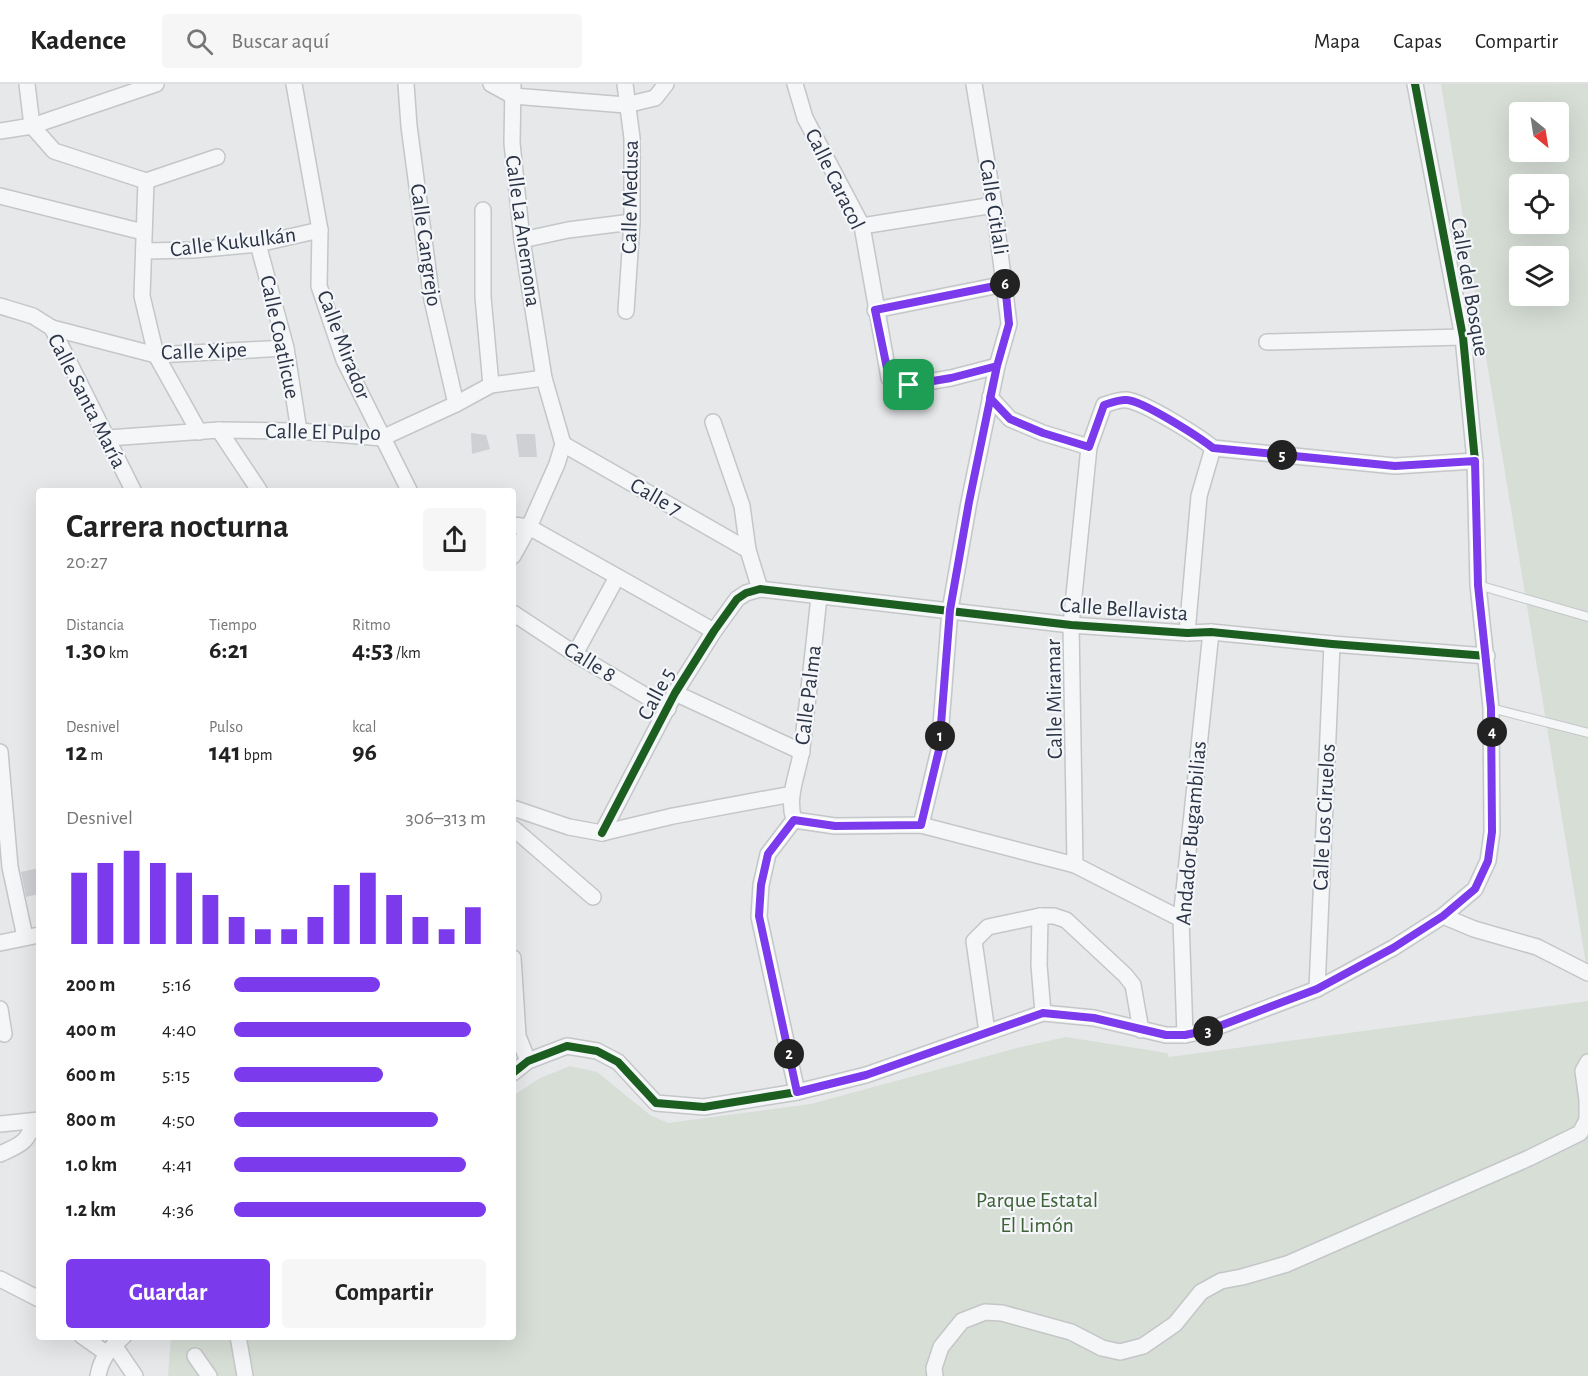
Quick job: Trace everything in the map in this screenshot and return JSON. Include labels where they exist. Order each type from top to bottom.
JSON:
[{"type":"street","points":[[27,84],[32,126],[54,151],[146,180],[217,157]]},
{"type":"street","points":[[0,131],[32,126],[156,84]]},
{"type":"street","name":"Calle Mirador","points":[[294,84],[320,230],[319,286],[344,360],[408,488]]},
{"type":"street","name":"Calle Cangrejo","points":[[406,84],[409,126],[432,300],[456,404]]},
{"type":"street","points":[[491,84],[513,90],[626,105],[655,98],[666,84]]},
{"type":"street","name":"Calle Medusa","points":[[624,84],[632,138],[632,222],[626,311]]},
{"type":"street","name":"Calle Caracol","points":[[795,84],[806,118],[862,226],[875,310],[889,378],[909,385],[951,378],[997,366]]},
{"type":"street","name":"Calle Citlali","points":[[921,825],[939,750],[950,610],[990,398],[1009,324],[994,206],[974,84]]},
{"type":"street","name":"Calle del Bosque","points":[[516,1071],[528,1061],[567,1046],[597,1051],[618,1062],[656,1103],[704,1107],[797,1092],[866,1075],[1043,1013],[1094,1018],[1166,1035],[1185,1035],[1209,1030],[1317,989],[1393,948],[1443,916],[1475,889],[1488,861],[1492,832],[1491,708],[1478,585],[1475,461],[1463,337],[1415,84]]},
{"type":"street","name":"Calle La Anemona","points":[[513,90],[512,143],[522,240],[544,378],[563,444]]},
{"type":"street","points":[[146,180],[142,296],[156,355],[199,432]]},
{"type":"street","name":"Calle Kukulkán","points":[[0,196],[143,232]]},
{"type":"street","points":[[862,226],[994,206]]},
{"type":"street","points":[[483,210],[483,297],[491,385]]},
{"type":"street","points":[[522,240],[568,230],[632,222]]},
{"type":"street","name":"Calle Kukulkán","points":[[144,251],[194,250],[258,244],[320,230]]},
{"type":"street","name":"Calle Coatlicue","points":[[258,244],[286,348],[299,431]]},
{"type":"street","points":[[875,310],[1005,284]]},
{"type":"street","name":"Calle Santa María","points":[[0,306],[33,316],[52,328],[132,488]]},
{"type":"street","name":"Calle Xipe","points":[[52,328],[156,355],[286,348]]},
{"type":"street","points":[[1267,342],[1463,337]]},
{"type":"street","name":"Calle El Pulpo","points":[[108,438],[219,430],[299,431],[382,438],[491,385],[544,378]]},
{"type":"street","points":[[990,398],[1010,419],[1043,433],[1089,447]]},
{"type":"street","name":"Calle Miramar","points":[[1075,864],[1071,625],[1089,447],[1104,405],[1128,400],[1160,414],[1213,448]]},
{"type":"street","points":[[712,422],[742,506],[748,550],[760,589]]},
{"type":"street","points":[[219,430],[258,488]]},
{"type":"street","points":[[516,551],[557,464],[563,444]]},
{"type":"street","name":"Calle 7","points":[[563,444],[748,550]]},
{"type":"street","points":[[1187,633],[1198,496],[1213,448],[1395,466],[1475,461]]},
{"type":"street","points":[[516,525],[529,527],[714,631]]},
{"type":"street","points":[[575,654],[617,578]]},
{"type":"street","name":"Calle Bellavista","points":[[760,589],[1071,625],[1187,633],[1211,632],[1487,656]]},
{"type":"street","name":"Calle 5","points":[[602,833],[675,693],[714,631],[737,599],[746,593],[760,589]]},
{"type":"street","name":"Calle Palma","points":[[793,816],[792,794],[802,752],[819,596]]},
{"type":"street","name":"Calle 8","points":[[516,615],[575,654],[668,710]]},
{"type":"street","name":"Andador Bugambilias","points":[[1185,1035],[1181,919],[1211,632]]},
{"type":"street","name":"Calle Los Ciruelos","points":[[1317,989],[1332,644]]},
{"type":"street","points":[[675,693],[802,752]]},
{"type":"street","points":[[0,752],[10,867],[32,936],[0,943]]},
{"type":"street","points":[[516,809],[569,827],[602,833],[673,816],[792,794]]},
{"type":"street","points":[[797,1092],[759,916],[761,885],[768,854],[793,816],[835,826],[921,825],[1075,864],[1181,919]]},
{"type":"street","points":[[516,831],[593,897]]},
{"type":"street","points":[[1040,916],[1039,965],[1043,1013]]},
{"type":"street","points":[[987,1032],[974,941],[988,927],[1040,916],[1054,916],[1066,920],[1125,975],[1133,985],[1140,1030]]},
{"type":"street","points":[[1443,916],[1474,929],[1537,947],[1588,972]]},
{"type":"street","points":[[516,1005],[518,1036],[528,1061]]},
{"type":"street","points":[[0,1009],[4,1034]]},
{"type":"street","points":[[935,1376],[934,1368],[940,1347],[962,1321],[985,1312],[1002,1313],[1071,1332],[1102,1348],[1120,1352],[1143,1347],[1175,1323],[1201,1292],[1221,1281],[1287,1264],[1529,1158],[1580,1133],[1587,1120],[1583,1071],[1588,1062]]},
{"type":"street","points":[[0,1124],[36,1120],[30,1135],[22,1144],[0,1154]]},
{"type":"street","points":[[0,1279],[36,1297]]},
{"type":"street","points":[[88,1340],[135,1376]]},
{"type":"street","points":[[239,1340],[245,1376]]},
{"type":"street","points":[[195,1356],[209,1376]]},
{"type":"lane","points":[[1478,585],[1588,617]]},
{"type":"lane","points":[[1491,708],[1588,734]]},
{"type":"green space","points":[[1441,84],[1588,84],[1588,976]]},
{"type":"green space","name":"Parque Estatal El Limón","points":[[1588,1001],[1588,1376],[168,1376],[171,1340],[516,1340],[516,1094],[540,1078],[570,1066],[597,1072],[650,1115],[668,1123],[811,1104],[1017,1048],[1066,1037],[1167,1053],[1169,1057]]},
{"type":"building","points":[[471,433],[486,435],[490,449],[472,454]]},
{"type":"building","points":[[516,434],[535,434],[537,457],[519,457]]},
{"type":"building","points":[[36,869],[36,895],[26,897],[21,872]]},
{"type":"cycle path","points":[[516,1071],[528,1061],[567,1046],[597,1051],[618,1062],[656,1103],[704,1107],[797,1092],[866,1075],[1043,1013],[1094,1018],[1166,1035],[1185,1035],[1209,1030],[1317,989],[1393,948],[1443,916],[1475,889],[1488,861],[1492,832],[1491,708],[1478,585],[1475,461],[1463,337],[1415,84]]},
{"type":"cycle path","points":[[602,833],[675,693],[714,631],[737,599],[746,593],[760,589],[1071,625],[1187,633],[1211,632],[1487,656]]},
{"type":"route","points":[[909,385],[889,378],[875,310],[1005,284],[1009,324],[997,366],[990,398],[1010,419],[1043,433],[1089,447],[1104,405],[1128,400],[1160,414],[1213,448],[1395,466],[1475,461],[1478,585],[1491,708],[1492,832],[1488,861],[1475,889],[1443,916],[1393,948],[1317,989],[1209,1030],[1185,1035],[1166,1035],[1094,1018],[1043,1013],[866,1075],[797,1092],[759,916],[761,885],[768,854],[794,820],[835,826],[921,825],[939,750],[950,610],[969,502],[997,366],[951,378],[909,385]]}]
